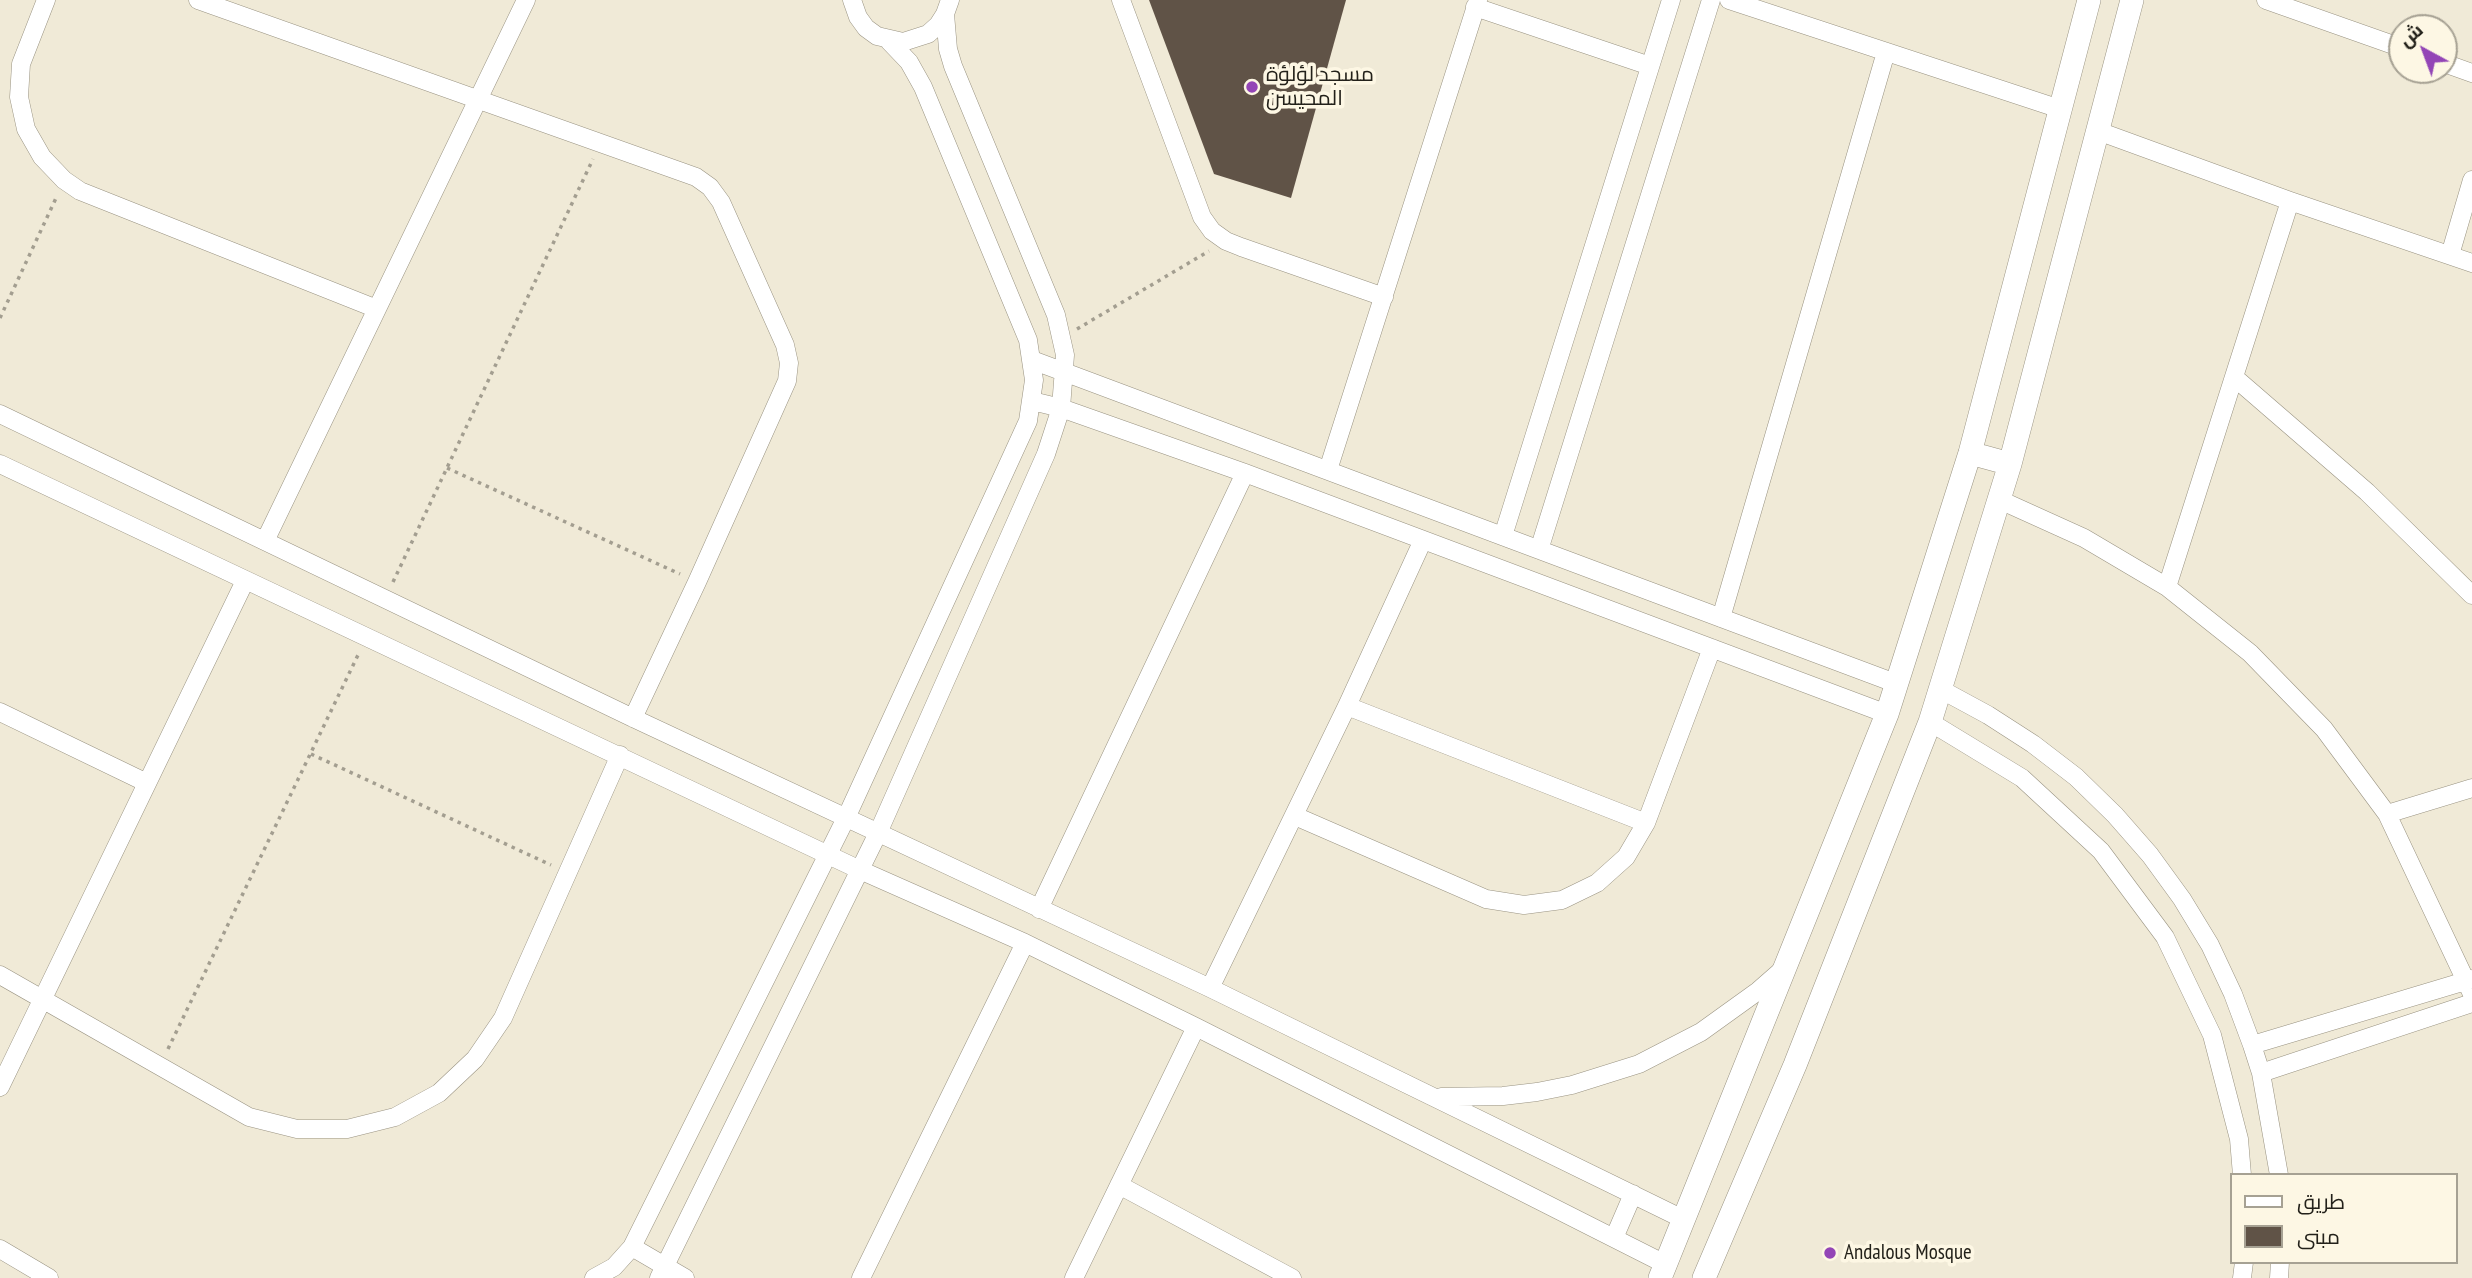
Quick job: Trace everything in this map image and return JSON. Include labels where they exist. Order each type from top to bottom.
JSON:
[{"type":"street","points":[[46,0],[21,64],[19,97],[26,129],[41,157],[64,180],[80,191],[377,309]]},
{"type":"street","points":[[198,0],[696,177],[710,187],[726,214],[785,345],[789,363],[787,380],[634,718]]},
{"type":"street","points":[[265,541],[526,0]]},
{"type":"street","points":[[1121,0],[1202,217],[1212,230],[1226,241],[1384,297]]},
{"type":"street","points":[[1503,536],[1671,0]]},
{"type":"street","points":[[1539,550],[1712,0]]},
{"type":"street","points":[[1729,0],[2060,109]]},
{"type":"street","points":[[0,464],[860,870],[1026,943],[1614,1238],[1662,1271],[1886,714],[1970,453],[2089,0]]},
{"type":"street","points":[[1704,1278],[1795,1065],[1930,722],[2000,500],[2132,0]]},
{"type":"street","points":[[2266,0],[2388,43]]},
{"type":"street","points":[[848,2],[866,28],[889,41],[902,42],[928,34],[947,7]]},
{"type":"street","points":[[1328,470],[1477,4],[1650,66]]},
{"type":"street","points":[[662,1272],[878,834],[1046,454],[1060,408],[1065,373],[1062,338],[1056,315],[953,66],[948,49],[947,7]]},
{"type":"street","points":[[602,1277],[632,1247],[828,855],[1021,440],[1032,401],[1032,360],[1021,321],[923,87],[909,62],[889,41]]},
{"type":"street","points":[[1721,618],[1886,52]]},
{"type":"street","points":[[2098,131],[2290,201],[2472,263]]},
{"type":"street","points":[[2450,255],[2472,180]]},
{"type":"street","points":[[2167,587],[2290,201]]},
{"type":"street","points":[[1032,360],[1895,683]]},
{"type":"street","points":[[2234,377],[2367,492],[2472,595]]},
{"type":"street","points":[[1032,401],[1060,408],[1245,473],[1886,714]]},
{"type":"street","points":[[0,414],[878,834],[1210,988],[1684,1219]]},
{"type":"street","points":[[1970,453],[2010,464]]},
{"type":"street","points":[[1039,909],[1245,473]]},
{"type":"street","points":[[2000,500],[2084,538],[2167,587],[2260,663],[2324,729],[2387,814],[2471,985],[2252,1045]]},
{"type":"street","points":[[1210,988],[1295,816],[1423,540]]},
{"type":"street","points":[[0,1087],[245,581]]},
{"type":"street","points":[[1295,816],[1486,899],[1524,905],[1562,900],[1597,883],[1626,857],[1646,823],[1712,648]]},
{"type":"street","points":[[1940,689],[1988,715],[2054,761],[2115,815],[2150,855],[2182,899],[2210,945],[2234,994],[2252,1045],[2261,1073],[2279,1173]]},
{"type":"street","points":[[1347,706],[1646,823]]},
{"type":"street","points":[[0,712],[147,783]]},
{"type":"street","points":[[1930,722],[2022,778],[2101,851],[2165,937],[2212,1035],[2239,1139],[2242,1173]]},
{"type":"street","points":[[0,975],[249,1117],[297,1129],[346,1129],[395,1117],[439,1093],[475,1059],[503,1018],[620,755]]},
{"type":"street","points":[[2387,814],[2472,788]]},
{"type":"street","points":[[860,1278],[1026,943]]},
{"type":"street","points":[[1433,1097],[1479,1097],[1538,1092],[1572,1085],[1639,1064],[1671,1049],[1731,1013],[1784,967]]},
{"type":"street","points":[[2261,1073],[2472,1003]]},
{"type":"street","points":[[1074,1278],[1196,1027]]},
{"type":"street","points":[[1119,1185],[1292,1278]]},
{"type":"street","points":[[1614,1238],[1633,1194]]},
{"type":"street","points":[[632,1247],[662,1272],[685,1278]]},
{"type":"street","points":[[0,1249],[49,1278]]},
{"type":"path","points":[[0,318],[64,180]]},
{"type":"path","points":[[1062,338],[1226,241]]},
{"type":"path","points":[[447,468],[697,582]]},
{"type":"path","points":[[311,754],[568,872]]},
{"type":"building","name":"مسجد لؤلؤة المحيسن","points":[[1149,0],[1346,0],[1291,198],[1214,174]]},
{"type":"place","name":"مسجد لؤلؤة المحيسن","points":[[1252,87]]},
{"type":"place","name":"Andalous Mosque","points":[[1830,1253]]}]
